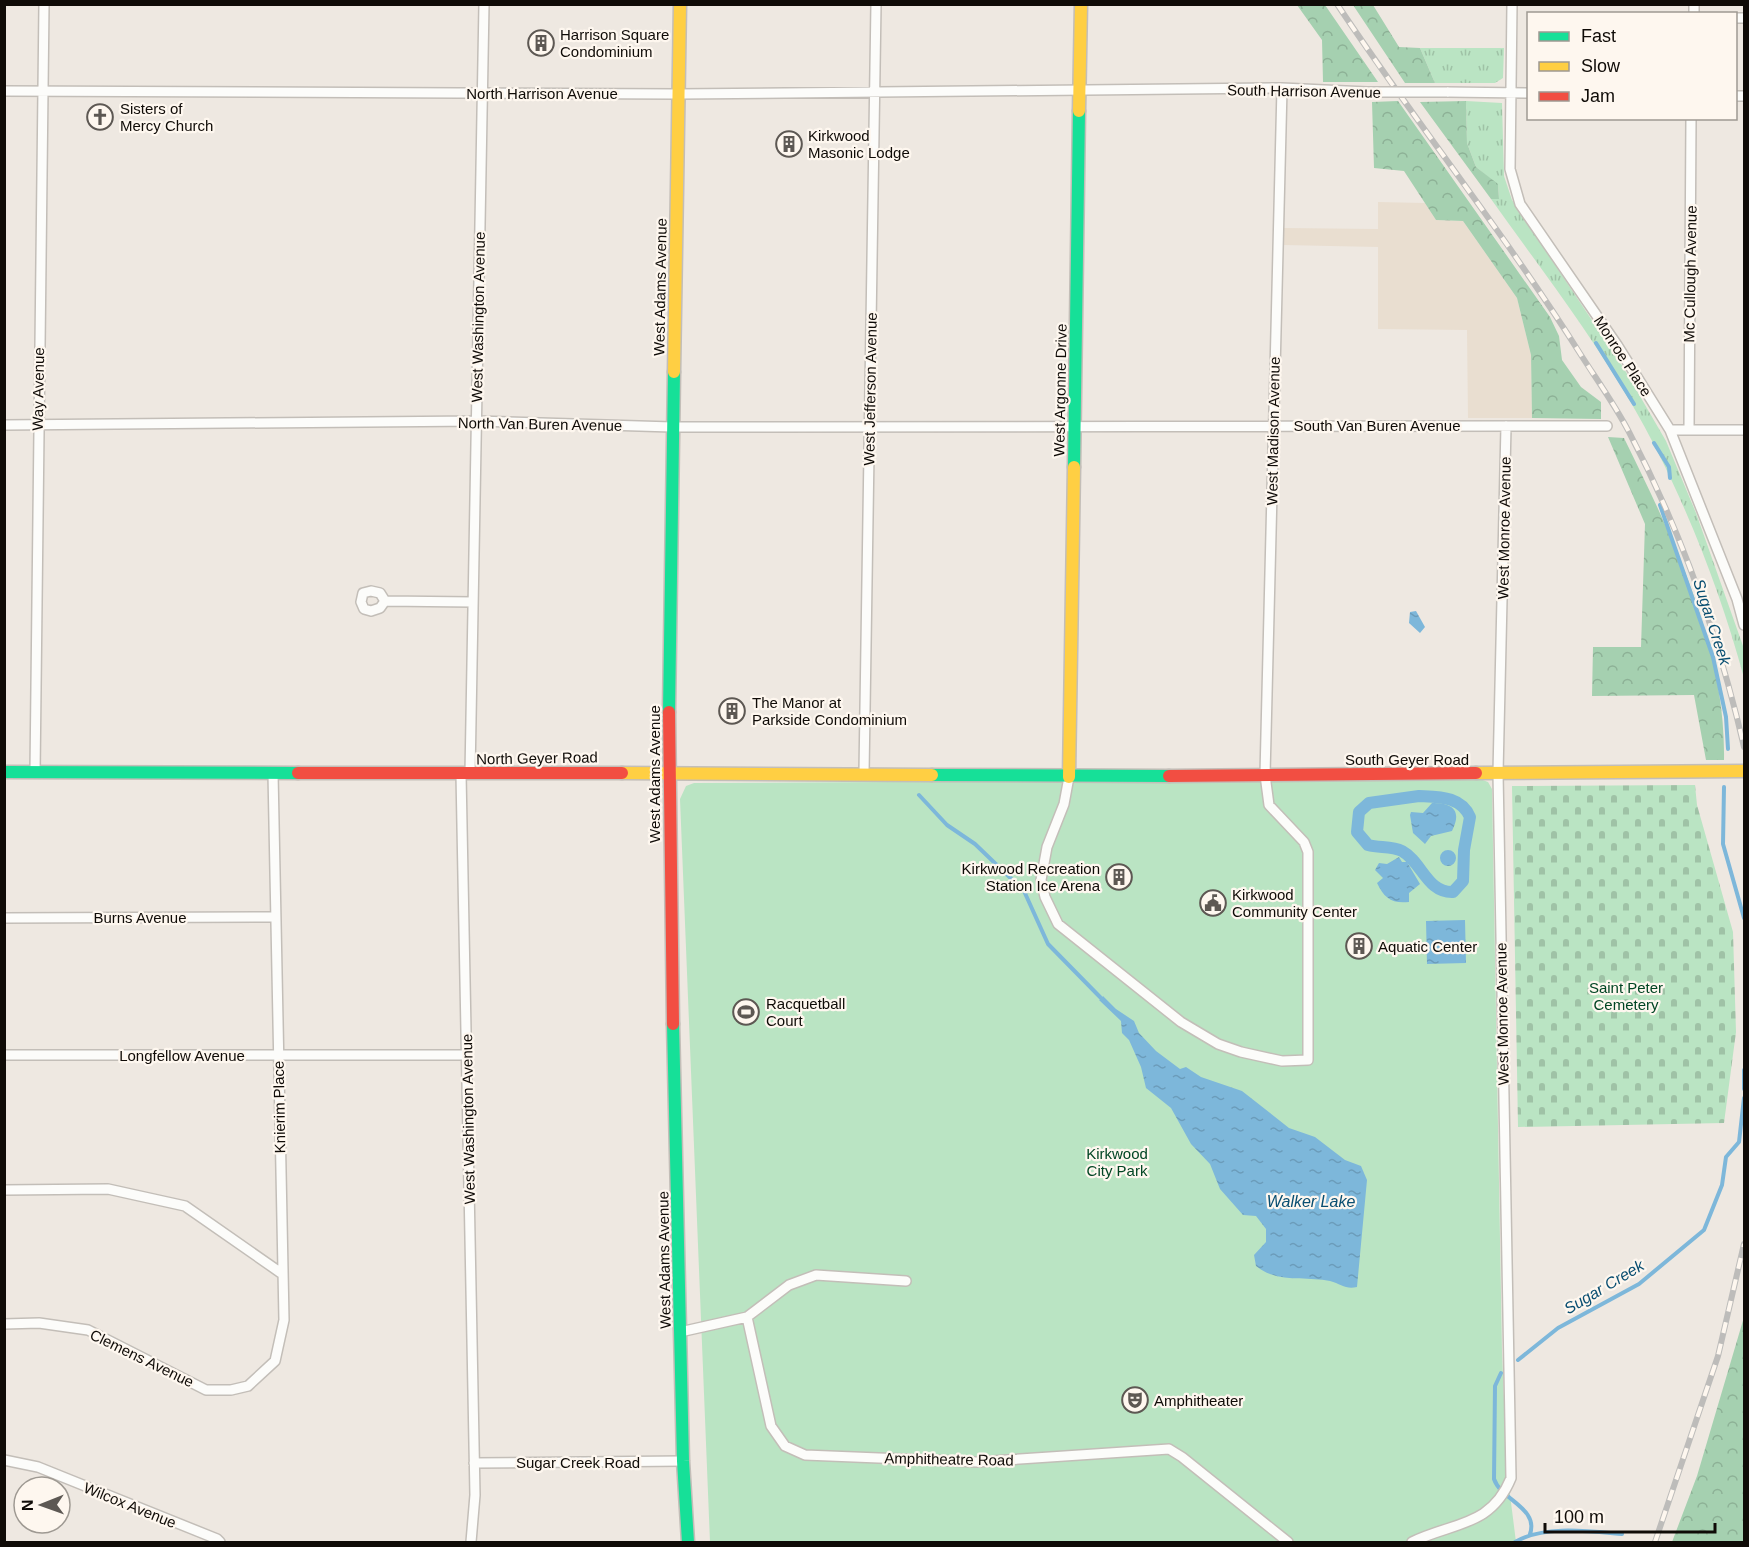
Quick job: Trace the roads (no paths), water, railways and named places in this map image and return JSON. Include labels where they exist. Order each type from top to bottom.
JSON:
[{"type":"street","name":"Way Avenue","points":[[35,773],[44,4]]},
{"type":"street","name":"West Washington Avenue","points":[[471,1542],[475,1495],[467,1055],[465,774],[473,602],[484,4]]},
{"type":"street","name":"West Adams Avenue","points":[[680,4],[668,773],[683,1461],[688,1542]]},
{"type":"street","name":"West Jefferson Avenue","points":[[864,773],[876,4]]},
{"type":"street","name":"West Argonne Drive","points":[[1069,777],[1081,4]]},
{"type":"street","points":[[1512,4],[1512,92]]},
{"type":"street","name":"South Harrison Avenue","points":[[1079,92],[1282,88],[1367,92],[1527,93]]},
{"type":"street","name":"West Madison Avenue","points":[[1069,777],[1064,804],[1047,847],[1041,880],[1045,897],[1058,924],[1181,1022],[1218,1044],[1240,1052],[1282,1061],[1308,1060],[1308,852],[1304,842],[1269,805],[1265,775],[1282,88]]},
{"type":"street","name":"North Harrison Avenue","points":[[4,91],[678,94],[1079,92]]},
{"type":"street","name":"Monroe Place","points":[[1512,92],[1510,169],[1520,204],[1617,345],[1670,430],[1737,599],[1744,626]]},
{"type":"street","name":"Mc Cullough Avenue","points":[[1689,430],[1691,120]]},
{"type":"street","name":"North Van Buren Avenue","points":[[4,425],[477,421],[672,427],[1075,426]]},
{"type":"street","name":"South Van Buren Avenue","points":[[1075,426],[1608,426]]},
{"type":"street","name":"West Monroe Avenue","points":[[1412,1542],[1483,1516],[1506,1490],[1511,1478],[1498,773],[1506,426]]},
{"type":"street","points":[[1670,430],[1744,430]]},
{"type":"street","points":[[385,601],[473,602]]},
{"type":"street","name":"South Geyer Road","points":[[1069,777],[1744,771]]},
{"type":"street","name":"North Geyer Road","points":[[4,772],[864,773],[1069,777]]},
{"type":"street","name":"Knierim Place","points":[[206,1390],[231,1390],[248,1386],[275,1361],[284,1320],[281,1273],[273,773]]},
{"type":"street","name":"Burns Avenue","points":[[4,918],[276,916]]},
{"type":"street","name":"Longfellow Avenue","points":[[4,1056],[467,1055]]},
{"type":"street","points":[[4,1190],[108,1189],[185,1206],[281,1273]]},
{"type":"street","points":[[680,1332],[747,1317],[789,1285],[816,1275],[906,1281]]},
{"type":"street","name":"Amphitheatre Road","points":[[747,1317],[771,1426],[785,1446],[805,1455],[977,1462],[1169,1449],[1288,1542]]},
{"type":"street","name":"Clemens Avenue","points":[[4,1324],[39,1323],[88,1330],[206,1390]]},
{"type":"street","name":"Wilcox Avenue","points":[[4,1460],[38,1467],[220,1542]]},
{"type":"street","name":"Sugar Creek Road","points":[[474,1463],[683,1461]]},
{"type":"water","points":[[1416,611],[1425,627],[1420,633],[1409,623],[1410,612]]},
{"type":"water","points":[[1432,803],[1450,806],[1456,812],[1455,823],[1452,831],[1431,836],[1425,844],[1413,833],[1410,815],[1411,812],[1423,813]]},
{"type":"water","points":[[1448,850],[1454,852],[1456,858],[1454,864],[1448,866],[1442,864],[1440,858],[1442,852]]},
{"type":"water","points":[[1399,857],[1402,862],[1407,862],[1420,884],[1409,893],[1409,902],[1389,899],[1377,883],[1383,878],[1375,870],[1379,863],[1387,864]]},
{"type":"water","points":[[1465,920],[1466,963],[1427,964],[1426,921]]},
{"type":"water","name":"Walker Lake","points":[[1103,996],[1116,1009],[1134,1021],[1139,1033],[1156,1051],[1180,1069],[1186,1067],[1201,1077],[1242,1091],[1289,1128],[1315,1137],[1345,1160],[1361,1166],[1367,1180],[1357,1287],[1347,1287],[1330,1281],[1282,1277],[1264,1272],[1256,1266],[1254,1255],[1266,1242],[1266,1229],[1256,1216],[1243,1215],[1220,1189],[1210,1164],[1191,1144],[1171,1108],[1146,1088],[1141,1067],[1129,1040],[1122,1033],[1121,1021],[1099,1000]]},
{"type":"waterway","name":"Sugar Creek","points":[[1596,343],[1634,404]]},
{"type":"waterway","name":"Sugar Creek","points":[[1654,443],[1669,467],[1670,478]]},
{"type":"waterway","name":"Sugar Creek","points":[[1660,505],[1713,657],[1726,717],[1728,749]]},
{"type":"waterway","name":"Sugar Creek","points":[[1724,787],[1723,844],[1744,918]]},
{"type":"waterway","points":[[919,795],[947,825],[975,844],[1024,891],[1048,944],[1100,997]]},
{"type":"waterway","points":[[1419,796],[1455,801],[1466,810],[1470,817],[1464,850],[1463,881],[1453,892],[1437,888],[1415,862],[1402,851],[1368,845],[1357,832],[1359,812],[1369,803],[1419,796]]},
{"type":"waterway","name":"Sugar Creek","points":[[1744,1070],[1744,1089]]},
{"type":"waterway","name":"Sugar Creek","points":[[1518,1360],[1558,1328],[1639,1284],[1704,1230],[1722,1185],[1726,1157],[1739,1142],[1744,1098]]},
{"type":"waterway","name":"Sugar Creek","points":[[1501,1373],[1495,1386],[1494,1479],[1504,1493],[1529,1517],[1530,1534]]},
{"type":"waterway","points":[[1515,1542],[1539,1533],[1553,1531],[1622,1534]]},
{"type":"railway","points":[[1337,4],[1522,266],[1624,422],[1648,469],[1697,586],[1723,666],[1744,747]]},
{"type":"railway","points":[[1655,1542],[1718,1356],[1744,1244]]},
{"type":"place","name":"Harrison Square Condominium","points":[[541,43]]},
{"type":"place","name":"Sisters of Mercy Church","points":[[100,117]]},
{"type":"place","name":"Kirkwood Masonic Lodge","points":[[789,144]]},
{"type":"place","name":"The Manor at Parkside Condominium","points":[[732,711]]},
{"type":"place","name":"Kirkwood Recreation Station Ice Arena","points":[[1119,877]]},
{"type":"place","name":"Kirkwood Community Center","points":[[1213,903]]},
{"type":"place","name":"Aquatic Center","points":[[1359,946]]},
{"type":"place","name":"Racquetball Court","points":[[746,1012]]},
{"type":"place","name":"Amphitheater","points":[[1135,1400]]},
{"type":"park label","name":"Saint Peter Cemetery","points":[[1626,996]]},
{"type":"park label","name":"Kirkwood City Park","points":[[1117,1162]]}]
